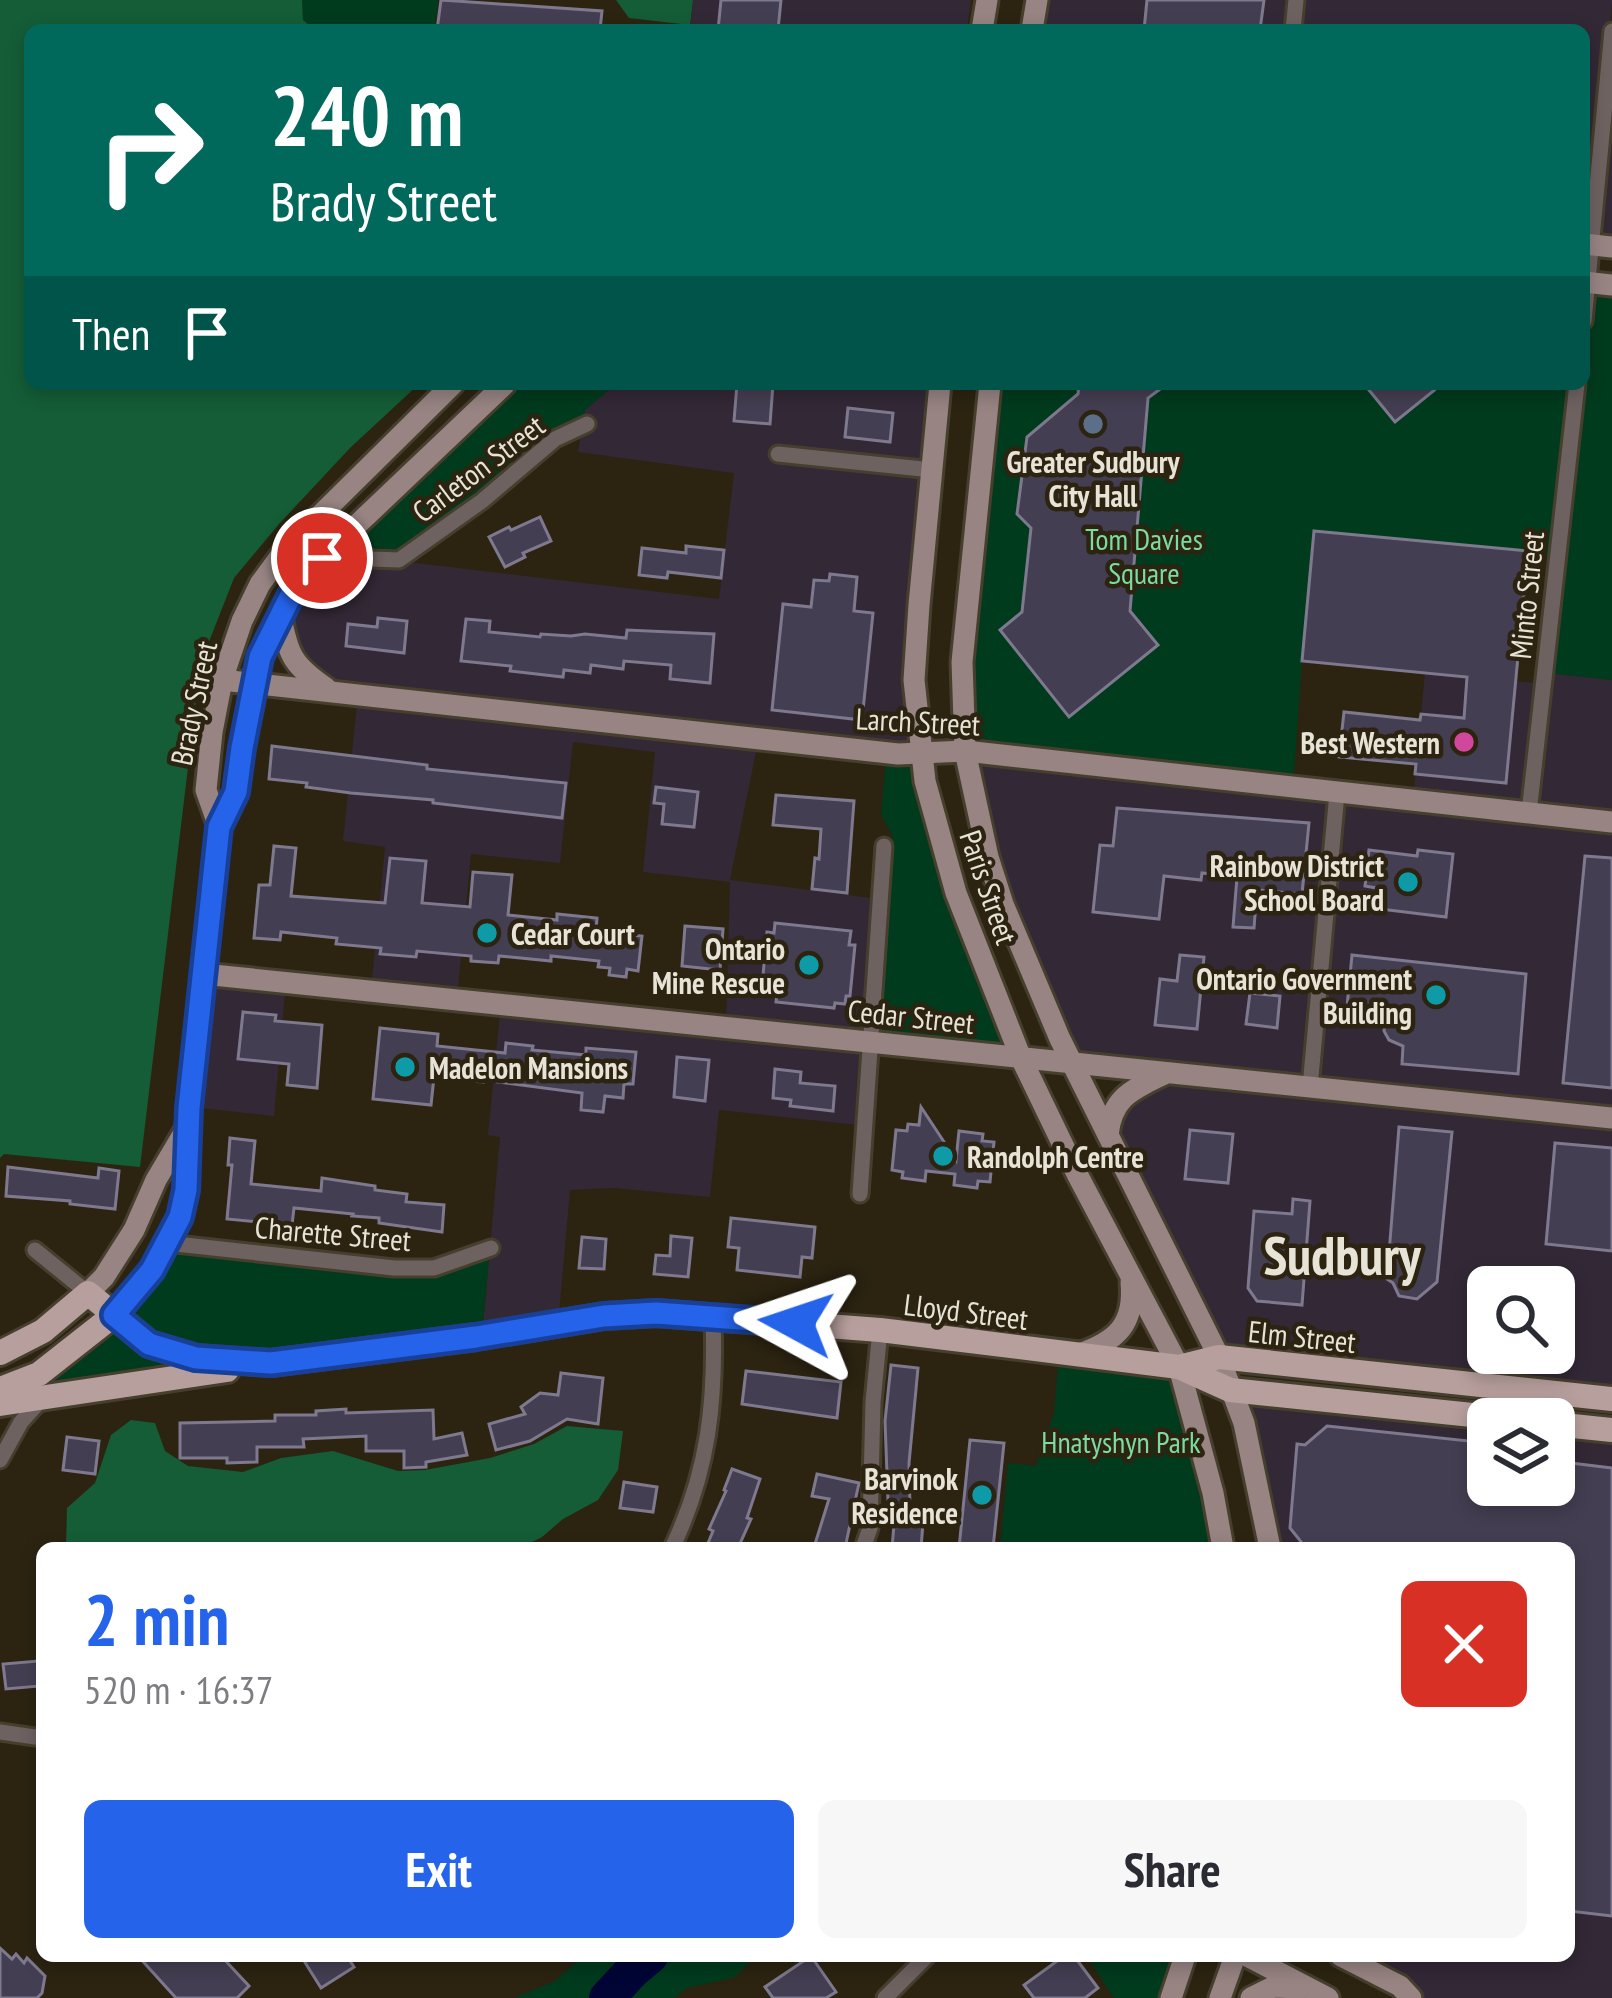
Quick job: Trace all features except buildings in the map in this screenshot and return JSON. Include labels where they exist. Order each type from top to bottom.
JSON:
[{"type":"main road","name":"Brady Street","points":[[219,827],[206,790],[212,732],[222,680],[260,584],[285,550],[447,390]]},
{"type":"main road","name":"Brady Street","points":[[114,1315],[152,1270],[180,1217],[186,1190],[188,1125],[219,827],[236,792],[260,657],[293,591],[499,390]]},
{"type":"main road","name":"Paris Street","points":[[939,390],[914,680],[925,782],[956,892],[1022,1058],[1179,1367],[1222,1542]]},
{"type":"main road","name":"Paris Street","points":[[989,390],[962,662],[964,751],[988,857],[1072,1064],[1219,1357],[1244,1423],[1269,1542]]},
{"type":"main road","points":[[281,616],[291,658],[330,691]]},
{"type":"main road","name":"Larch Street","points":[[222,680],[898,754],[964,751],[1612,822]]},
{"type":"main road","name":"Cedar Street","points":[[203,974],[1612,1118]]},
{"type":"main road","points":[[1108,1136],[1112,1112],[1120,1100],[1167,1073]]},
{"type":"main road","name":"Brady Street","points":[[88,1293],[134,1230],[188,1125]]},
{"type":"main road","points":[[1076,1354],[1102,1346],[1128,1320],[1133,1303],[1131,1275]]},
{"type":"main road","points":[[0,1353],[43,1331],[88,1293]]},
{"type":"main road","name":"Lloyd Street","points":[[88,1293],[149,1344],[196,1358],[271,1363],[604,1316],[656,1313],[880,1330],[1179,1367]]},
{"type":"main road","points":[[0,1389],[39,1374],[114,1315]]},
{"type":"main road","name":"Elm Street","points":[[1179,1367],[1219,1357],[1612,1399]]},
{"type":"main road","points":[[0,1404],[271,1363]]},
{"type":"main road","name":"Elm Street","points":[[1179,1367],[1230,1390],[1467,1414]]},
{"type":"main road","points":[[1575,1426],[1612,1430]]},
{"type":"main road","points":[[1171,1998],[1183,1962]]},
{"type":"main road","points":[[1220,1998],[1233,1962]]},
{"type":"main road","points":[[1259,1962],[1318,1993]]},
{"type":"main road","points":[[1353,1962],[1400,1986],[1411,1998]]},
{"type":"main road","points":[[1251,1998],[1273,1987],[1318,1993]]},
{"type":"street","points":[[1596,245],[1612,31]]},
{"type":"street","name":"Minto Street","points":[[1529,813],[1576,390]]},
{"type":"street","name":"Carleton Street","points":[[337,543],[372,559],[399,560],[482,501],[556,439],[587,424]]},
{"type":"street","points":[[778,454],[932,470]]},
{"type":"street","points":[[1310,1087],[1336,793]]},
{"type":"street","points":[[860,1194],[884,846]]},
{"type":"street","name":"Charette Street","points":[[167,1243],[394,1268],[434,1268],[491,1248]]},
{"type":"street","points":[[35,1250],[88,1293]]},
{"type":"street","points":[[675,1542],[692,1506],[706,1451],[714,1384],[713,1316]]},
{"type":"street","points":[[865,1542],[870,1528],[880,1330]]},
{"type":"street","points":[[0,1460],[21,1422],[42,1398]]},
{"type":"street","points":[[0,1732],[36,1737]]},
{"type":"street","points":[[885,1998],[921,1962]]},
{"type":"shaded area","points":[[693,0],[971,0],[968,24],[691,24]]},
{"type":"shaded area","points":[[1039,0],[1612,0],[1604,104],[1612,105],[1612,246],[1590,244],[1590,24],[1035,24]]},
{"type":"shaded area","points":[[609,390],[939,390],[920,751],[759,737],[730,880],[887,900],[867,1126],[719,1110],[710,1197],[614,1188],[570,1190],[559,1314],[483,1325],[500,1137],[488,1135],[501,1003],[726,1026],[730,882],[643,872],[655,752],[573,742],[560,863],[471,854],[457,998],[371,989],[385,847],[343,841],[358,694],[331,690],[287,641],[295,592],[336,545],[399,561],[719,599],[734,473],[578,452],[585,410]]},
{"type":"shaded area","points":[[1425,672],[1544,684],[1546,673],[1612,680],[1612,1398],[1220,1356],[1110,1135],[1114,1113],[1165,1076],[1075,1065],[1005,904],[967,753],[1413,801]]},
{"type":"shaded area","points":[[205,972],[286,981],[274,1116],[191,1107]]},
{"type":"shaded area","points":[[1236,1393],[1467,1418],[1467,1506],[1575,1506],[1575,1430],[1612,1434],[1612,1998],[1415,1998],[1359,1962],[1575,1962],[1575,1542],[1273,1542]]},
{"type":"green space","points":[[0,0],[302,0],[303,20],[308,24],[24,24],[24,390],[413,390],[350,448],[234,578],[210,639],[198,684],[140,1167],[4,1154],[0,1158]]},
{"type":"green space","points":[[302,0],[438,0],[436,24],[308,24],[303,20]]},
{"type":"green space","points":[[616,0],[693,0],[690,24],[629,18]]},
{"type":"green space","name":"Tom Davies Square","points":[[1590,285],[1612,287],[1612,680],[1546,673],[1559,557],[1316,532],[1293,789],[967,753],[964,722],[992,390],[1590,390]]},
{"type":"green space","points":[[501,390],[609,390],[585,410],[582,428],[399,561],[336,545]]},
{"type":"green space","points":[[887,751],[920,751],[1020,1056],[872,1041],[893,837],[881,814]]},
{"type":"green space","points":[[169,1242],[433,1266],[490,1247],[483,1325],[0,1400],[74,1352]]},
{"type":"green space","name":"Hnatyshyn Park","points":[[1059,1354],[1178,1369],[1220,1542],[1001,1542],[1008,1463],[1036,1466],[1054,1414]]},
{"type":"green space","points":[[131,1420],[155,1423],[165,1451],[188,1466],[243,1472],[281,1458],[333,1451],[398,1471],[490,1458],[534,1444],[567,1426],[623,1431],[618,1470],[598,1500],[532,1542],[66,1542],[67,1508],[95,1483],[111,1435]]},
{"type":"green space","points":[[576,1962],[750,1962],[735,1977],[687,1988],[674,1998],[514,1998],[555,1981]]},
{"type":"green space","points":[[1091,1962],[1182,1962],[1169,1998],[1114,1998]]},
{"type":"waterway","points":[[607,1998],[643,1962]]},
{"type":"place","name":"Greater Sudbury City Hall","points":[[1093,424]]},
{"type":"place","name":"Best Western","points":[[1464,742]]},
{"type":"place","name":"Rainbow District School Board","points":[[1408,882]]},
{"type":"place","name":"Cedar Court","points":[[487,933]]},
{"type":"place","name":"Ontario Mine Rescue","points":[[809,965]]},
{"type":"place","name":"Ontario Government Building","points":[[1436,995]]},
{"type":"place","name":"Madelon Mansions","points":[[405,1067]]},
{"type":"place","name":"Randolph Centre","points":[[943,1156]]},
{"type":"place","name":"Barvinok Residence","points":[[982,1495]]},
{"type":"district","name":"Sudbury","points":[[1342,1255]]},
{"type":"route","points":[[322,558],[293,591],[260,657],[236,792],[219,827],[180,1217],[152,1270],[114,1315],[149,1344],[196,1358],[271,1363],[604,1316],[656,1313],[796,1323]]}]
